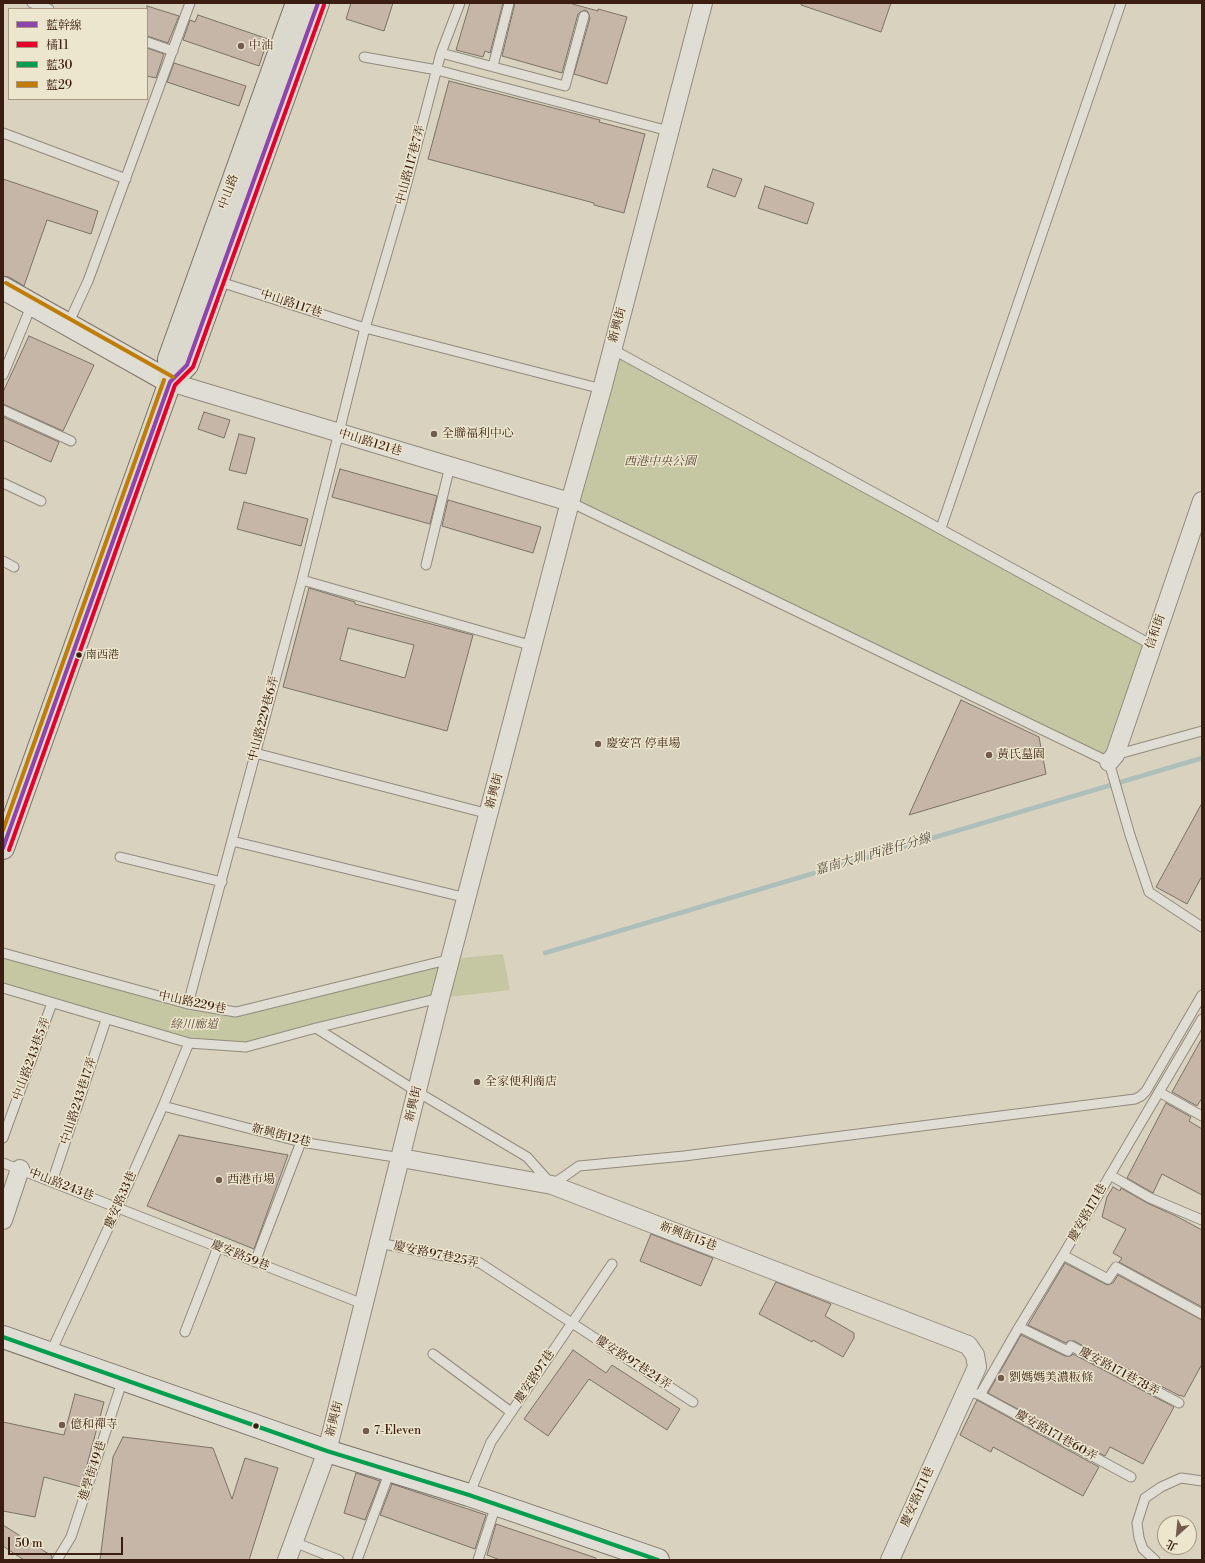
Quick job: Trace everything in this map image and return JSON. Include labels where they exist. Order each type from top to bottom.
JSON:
[{"type":"main road","name":"中山路","points":[[170,382],[187,365],[217,281],[294,41],[297,3]]},
{"type":"main road","name":"中山路","points":[[3,848],[170,382],[169,358],[294,41],[318,3]]},
{"type":"main road","points":[[3,288],[170,382]]},
{"type":"main road","points":[[3,1338],[327,1451],[470,1495],[658,1560]]},
{"type":"street","name":"新興街","points":[[287,1560],[327,1451],[440,998],[703,3]]},
{"type":"street","name":"中山路121巷","points":[[170,382],[570,502]]},
{"type":"street","name":"信和街","points":[[1112,759],[1202,501]]},
{"type":"street","name":"新興街15巷","points":[[401,1158],[552,1185],[968,1345],[975,1355],[977,1366]]},
{"type":"street","points":[[3,1220],[20,1169]]},
{"type":"street","name":"慶安路171巷","points":[[890,1560],[973,1393],[977,1366]]},
{"type":"lane","points":[[32,3],[46,8]]},
{"type":"lane","points":[[68,324],[88,281],[190,3]]},
{"type":"lane","name":"中山路117巷7弄","points":[[338,433],[365,328],[400,209],[441,53],[460,3]]},
{"type":"lane","points":[[493,66],[509,3]]},
{"type":"lane","points":[[941,528],[1121,3]]},
{"type":"lane","points":[[441,53],[565,86],[584,16]]},
{"type":"lane","points":[[148,42],[173,51]]},
{"type":"lane","points":[[364,57],[437,70],[669,130]]},
{"type":"lane","points":[[3,133],[126,180]]},
{"type":"lane","name":"中山路117巷","points":[[217,281],[365,328],[602,389]]},
{"type":"lane","points":[[3,375],[32,304]]},
{"type":"lane","points":[[612,349],[1152,645]]},
{"type":"lane","points":[[3,410],[71,441]]},
{"type":"lane","name":"中山路229巷6弄","points":[[188,1004],[302,580],[338,433]]},
{"type":"lane","points":[[426,565],[450,466]]},
{"type":"lane","points":[[3,483],[41,501]]},
{"type":"lane","points":[[570,502],[1112,759],[1202,731]]},
{"type":"lane","points":[[3,562],[14,567]]},
{"type":"lane","points":[[302,580],[533,646]]},
{"type":"lane","points":[[255,753],[489,814]]},
{"type":"lane","points":[[1112,759],[1120,800],[1149,892],[1202,927]]},
{"type":"lane","points":[[232,841],[467,898]]},
{"type":"lane","points":[[120,857],[222,882]]},
{"type":"lane","name":"中山路229巷","points":[[3,953],[188,1004],[236,1012],[451,958]]},
{"type":"lane","points":[[3,988],[106,1020],[189,1043],[246,1047],[316,1028],[440,998]]},
{"type":"lane","points":[[316,1028],[416,1091],[528,1157],[552,1185],[579,1166],[684,1156],[1135,1099],[1146,1091],[1202,995]]},
{"type":"lane","name":"中山路243巷5弄","points":[[3,1138],[52,1003]]},
{"type":"lane","name":"慶安路171巷","points":[[973,1393],[1019,1327],[1064,1255],[1202,1019]]},
{"type":"lane","name":"中山路243巷17弄","points":[[52,1182],[106,1020]]},
{"type":"lane","name":"慶安路33巷","points":[[50,1354],[118,1207],[189,1043]]},
{"type":"lane","points":[[1159,1092],[1202,1116]]},
{"type":"lane","name":"新興街12巷","points":[[163,1106],[301,1142],[401,1158]]},
{"type":"lane","points":[[255,1262],[301,1142]]},
{"type":"lane","name":"中山路243巷","points":[[3,1162],[118,1207]]},
{"type":"lane","points":[[1110,1175],[1150,1198],[1202,1220]]},
{"type":"lane","name":"慶安路59巷","points":[[118,1207],[363,1304]]},
{"type":"lane","name":"慶安路97巷25弄","points":[[379,1243],[480,1263],[572,1324]]},
{"type":"lane","points":[[185,1332],[218,1247]]},
{"type":"lane","points":[[1064,1255],[1108,1279],[1116,1267],[1202,1314]]},
{"type":"lane","name":"慶安路97巷","points":[[470,1495],[491,1442],[612,1264]]},
{"type":"lane","name":"慶安路97巷24弄","points":[[572,1324],[694,1402]]},
{"type":"lane","name":"慶安路171巷78弄","points":[[1019,1327],[1068,1351],[1071,1346],[1179,1403]]},
{"type":"lane","points":[[433,1354],[511,1412]]},
{"type":"lane","name":"進學街49巷","points":[[57,1560],[71,1537],[123,1379]]},
{"type":"lane","name":"慶安路171巷60弄","points":[[973,1393],[1131,1477]]},
{"type":"lane","points":[[357,1560],[390,1471]]},
{"type":"lane","points":[[1155,1560],[1143,1549],[1139,1538],[1137,1523],[1145,1498],[1161,1487],[1181,1478],[1202,1480]]},
{"type":"lane","points":[[478,1560],[496,1505]]},
{"type":"lane","points":[[294,1542],[339,1560]]},
{"type":"green space","name":"西港中央公園","points":[[612,349],[1152,645],[1109,762],[570,502]]},
{"type":"green space","name":"綠川廊道","points":[[3,953],[236,1012],[451,959],[503,954],[510,990],[440,998],[246,1047],[189,1043],[3,988]]},
{"type":"building","points":[[351,3],[393,3],[384,31],[346,19]]},
{"type":"building","points":[[470,3],[503,3],[490,53],[485,51],[483,57],[456,50]]},
{"type":"building","points":[[515,3],[569,3],[627,17],[607,84],[574,74],[590,18],[588,12],[585,10],[578,14],[562,73],[502,56]]},
{"type":"building","points":[[801,3],[891,3],[881,32],[801,5]]},
{"type":"building","points":[[147,6],[179,16],[168,43],[148,36]]},
{"type":"building","points":[[198,15],[268,39],[259,66],[183,40],[190,20],[195,22]]},
{"type":"building","points":[[148,48],[164,54],[156,78],[148,76]]},
{"type":"building","points":[[174,63],[246,86],[239,106],[167,82]]},
{"type":"building","points":[[449,81],[600,120],[599,122],[645,134],[624,213],[594,205],[594,203],[428,159]]},
{"type":"building","points":[[713,169],[742,179],[735,197],[707,187]]},
{"type":"building","points":[[3,179],[98,211],[91,234],[47,220],[24,286],[9,277],[3,276]]},
{"type":"building","points":[[765,186],[814,203],[807,224],[758,208]]},
{"type":"building","points":[[29,336],[94,365],[63,431],[3,404],[3,392]]},
{"type":"building","points":[[204,412],[230,420],[224,438],[198,429]]},
{"type":"building","points":[[3,417],[59,442],[51,462],[3,440]]},
{"type":"building","points":[[239,434],[255,438],[246,474],[229,470]]},
{"type":"building","points":[[340,469],[437,496],[430,524],[332,497]]},
{"type":"building","points":[[448,500],[541,527],[533,553],[442,526]]},
{"type":"building","points":[[244,502],[308,519],[301,546],[237,529]]},
{"type":"building","points":[[309,588],[355,602],[355,604],[473,635],[447,731],[283,687]],"holes":[[[348,628],[414,645],[405,678],[340,660]]]},
{"type":"building","name":"黃氏墓園","points":[[961,700],[1039,737],[1046,774],[909,815]]},
{"type":"building","points":[[1202,803],[1202,876],[1187,904],[1156,887]]},
{"type":"building","points":[[1202,1038],[1202,1098],[1197,1106],[1172,1092]]},
{"type":"building","points":[[1166,1103],[1191,1117],[1189,1121],[1202,1129],[1202,1195],[1162,1174],[1153,1193],[1127,1178]]},
{"type":"building","name":"西港市場","points":[[179,1135],[288,1155],[254,1249],[147,1206]]},
{"type":"building","points":[[1113,1187],[1120,1191],[1121,1188],[1147,1203],[1202,1230],[1202,1307],[1119,1262],[1122,1258],[1113,1253],[1126,1229],[1102,1217],[1107,1197]]},
{"type":"building","points":[[651,1234],[713,1258],[701,1286],[640,1261]]},
{"type":"building","points":[[1065,1263],[1107,1285],[1113,1283],[1118,1275],[1202,1320],[1202,1364],[1184,1397],[1074,1341],[1068,1341],[1066,1343],[1028,1325]]},
{"type":"building","points":[[776,1282],[831,1304],[825,1316],[854,1333],[854,1338],[843,1357],[813,1340],[812,1342],[759,1314]]},
{"type":"building","points":[[1021,1335],[1065,1356],[1071,1356],[1073,1354],[1174,1407],[1143,1464],[1110,1447],[1105,1456],[988,1393]]},
{"type":"building","points":[[573,1350],[606,1373],[612,1365],[680,1409],[667,1430],[589,1379],[548,1436],[524,1419]]},
{"type":"building","points":[[75,1394],[104,1402],[81,1487],[44,1477],[35,1517],[3,1511],[3,1422],[64,1435]]},
{"type":"building","points":[[977,1400],[1099,1467],[1083,1496],[993,1447],[991,1452],[960,1435]]},
{"type":"building","points":[[123,1437],[213,1448],[232,1499],[245,1458],[278,1468],[249,1560],[100,1560],[113,1457]]},
{"type":"building","points":[[356,1473],[380,1481],[365,1520],[344,1513]]},
{"type":"building","points":[[392,1484],[486,1515],[475,1549],[380,1515]]},
{"type":"building","points":[[496,1524],[596,1558],[596,1560],[500,1560],[487,1555]]},
{"type":"building","points":[[3,1525],[52,1556],[51,1560],[24,1560],[3,1546]]},
{"type":"waterway","name":"嘉南大圳 西港仔分線","points":[[545,953],[1202,758]]},
{"type":"transit line","name":"藍幹線","points":[[3,848],[170,382],[187,365],[318,3]]},
{"type":"transit line","name":"橘11","points":[[9,850],[175,385],[193,367],[324,5]]},
{"type":"transit line","name":"藍29","points":[[6,283],[173,377]]},
{"type":"transit line","name":"藍29","points":[[3,830],[164,380]]},
{"type":"transit line","name":"藍30","points":[[3,1337],[327,1451],[469,1495],[658,1560]]},
{"type":"place","name":"中油","points":[[241,46]]},
{"type":"place","name":"全聯福利中心","points":[[434,434]]},
{"type":"place","name":"南西港","points":[[79,655]]},
{"type":"place","name":"慶安宮 停車場","points":[[598,744]]},
{"type":"place","name":"黃氏墓園","points":[[989,755]]},
{"type":"place","name":"全家便利商店","points":[[477,1082]]},
{"type":"place","name":"西港市場","points":[[219,1180]]},
{"type":"place","name":"劉媽媽美濃粄條","points":[[1001,1378]]},
{"type":"place","name":"億和禪寺","points":[[62,1425]]},
{"type":"place","name":"7-Eleven","points":[[366,1431]]}]
